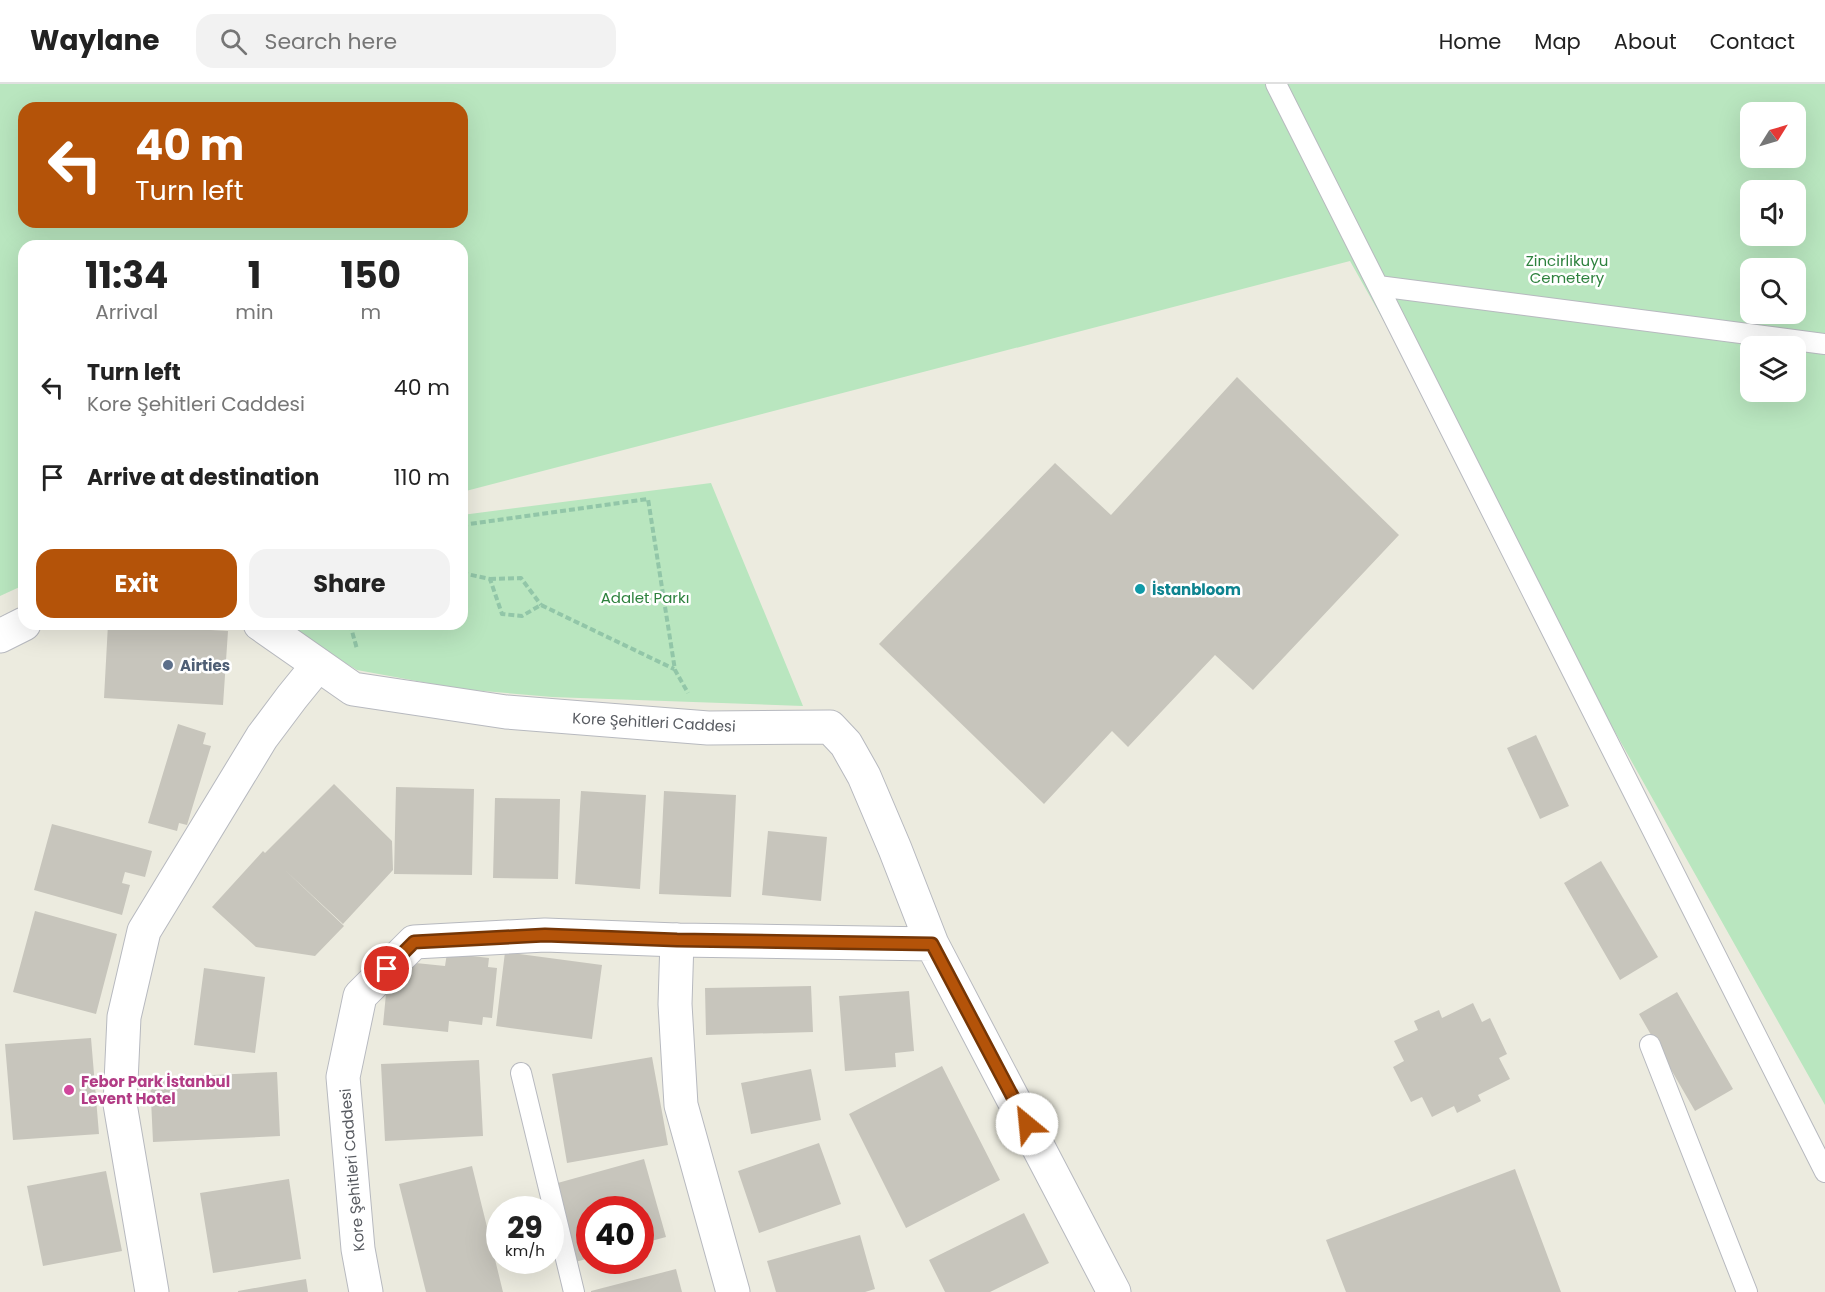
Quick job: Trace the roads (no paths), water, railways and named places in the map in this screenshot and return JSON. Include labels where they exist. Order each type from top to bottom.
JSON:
[{"type":"street","points":[[0,636],[18,627]]},
{"type":"street","points":[[152,1292],[120,1104],[124,1017],[144,931],[262,737],[318,665],[268,630]]},
{"type":"street","name":"Kore Şehitleri Caddesi","points":[[318,665],[353,689],[506,712],[708,728],[830,727],[846,744],[864,776],[932,944],[1114,1292]]},
{"type":"street","name":"Kore Şehitleri Caddesi","points":[[366,1292],[358,1250],[343,1077],[360,996],[414,942],[545,935],[677,940],[932,944]]},
{"type":"street","points":[[677,940],[675,1004],[681,1105],[733,1292]]},
{"type":"lane","points":[[1276,84],[1825,1172]]},
{"type":"lane","points":[[1378,286],[1825,344]]},
{"type":"lane","points":[[1650,1045],[1747,1292]]},
{"type":"lane","points":[[521,1073],[574,1292]]},
{"type":"place","name":"İstanbloom","points":[[1140,589]]},
{"type":"place","name":"Airties","points":[[168,665]]},
{"type":"place","name":"Febor Park İstanbul Levent Hotel","points":[[69,1090]]},
{"type":"park label","name":"Zincirlikuyu Cemetery","points":[[1567,268]]},
{"type":"park label","name":"Adalet Parkı","points":[[645,597]]}]
